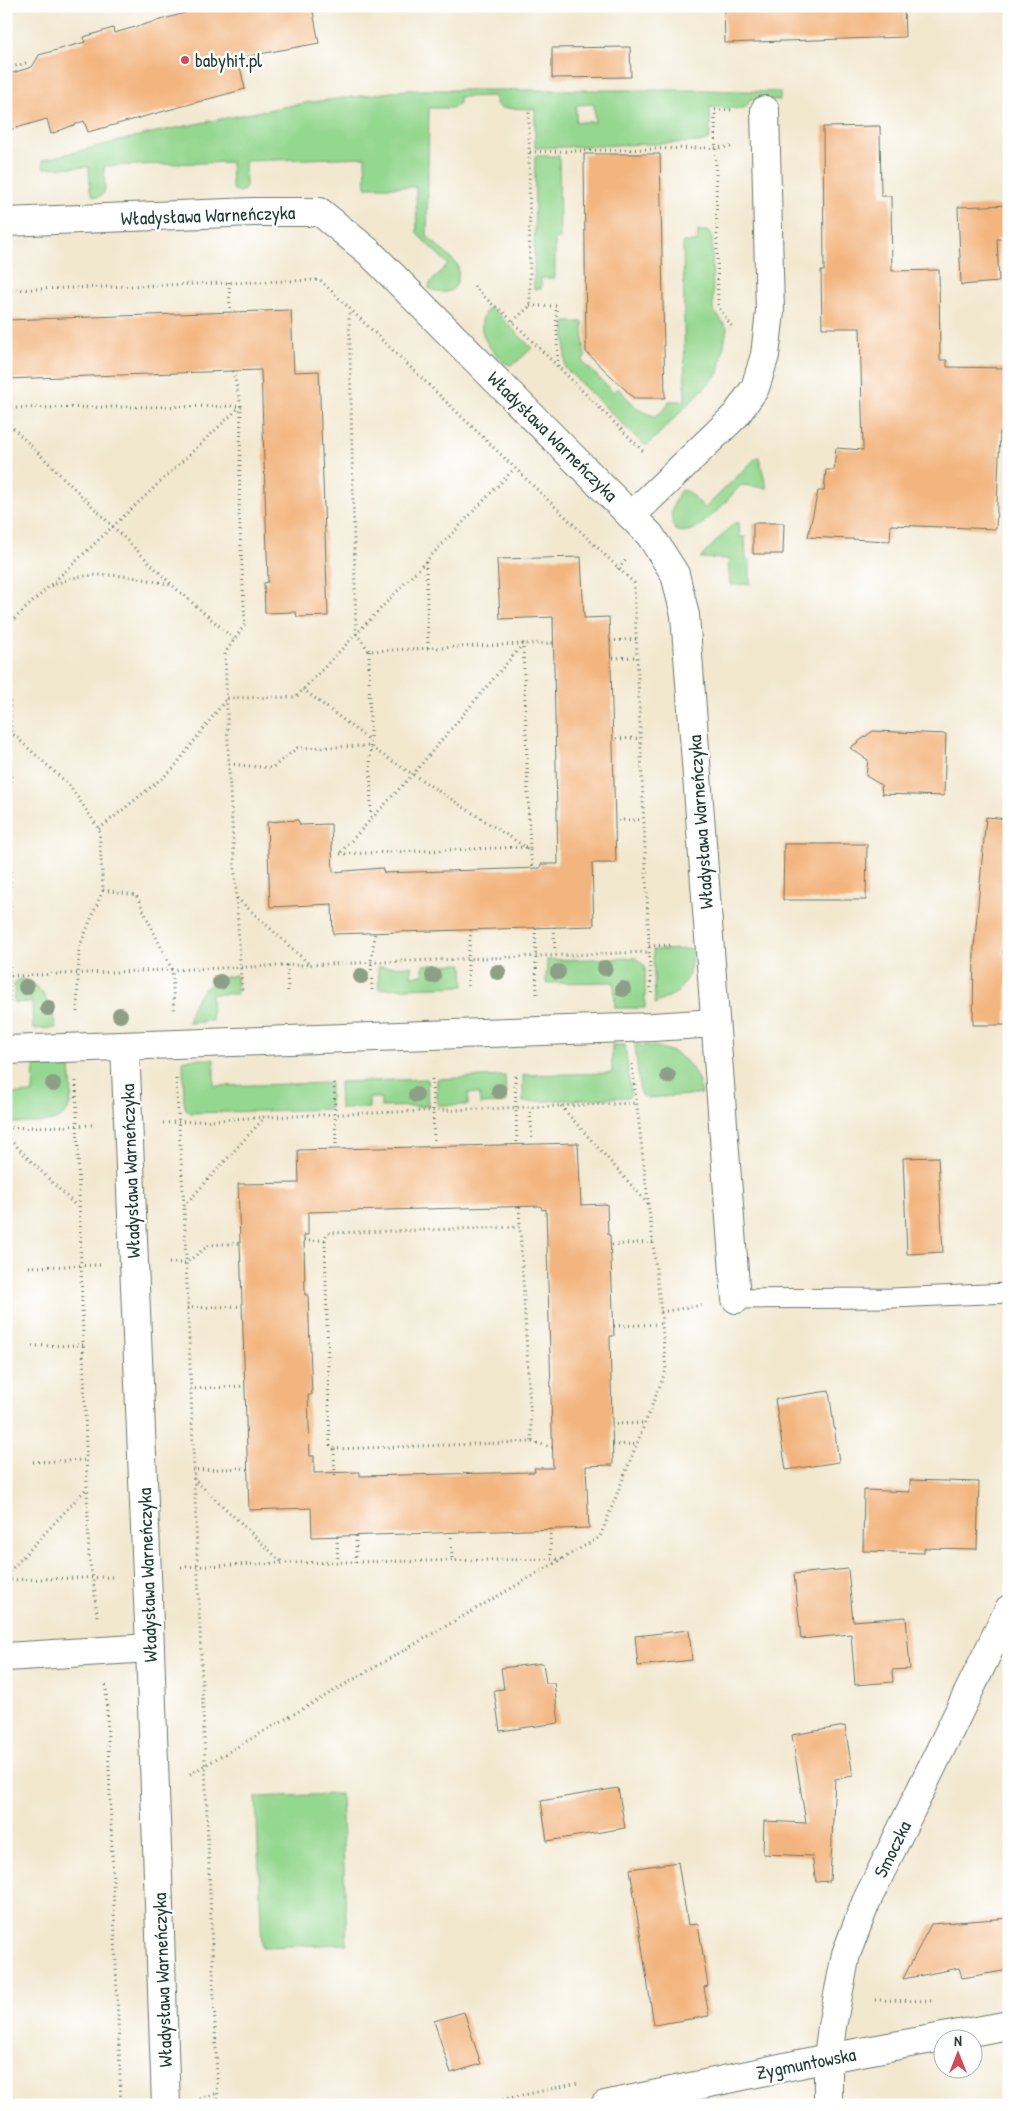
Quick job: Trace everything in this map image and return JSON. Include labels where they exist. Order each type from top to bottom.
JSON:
[{"type":"street","points":[[632,515],[736,415],[755,388],[765,355],[770,312],[764,110]]},
{"type":"street","name":"Władysława Warneńczyka","points":[[6,222],[253,212],[320,212],[370,252],[650,535],[675,574],[685,615],[736,1299]]},
{"type":"street","points":[[8,1050],[716,1024]]},
{"type":"street","name":"Władysława Warneńczyka","points":[[125,1046],[150,1648],[166,2105]]},
{"type":"street","name":"Smoczka","points":[[828,2105],[828,2058],[837,1995],[846,1954],[866,1902],[1009,1609]]},
{"type":"street","points":[[6,1657],[150,1648]]},
{"type":"street","name":"Zygmuntowska","points":[[604,2105],[828,2058],[1009,2025]]},
{"type":"lane","points":[[736,1299],[892,1298],[1009,1293]]},
{"type":"path","points":[[6,69],[29,62]]},
{"type":"path","points":[[731,334],[732,325],[718,306],[715,110],[764,110]]},
{"type":"path","points":[[530,111],[530,306]]},
{"type":"path","points":[[530,152],[765,145]]},
{"type":"path","points":[[6,290],[320,280],[514,470],[634,583],[649,952],[640,1028],[637,1103],[666,1370],[637,1444],[600,1537],[155,1794]]},
{"type":"path","points":[[229,282],[230,312]]},
{"type":"path","points":[[474,286],[513,321],[650,458]]},
{"type":"path","points":[[513,321],[530,306],[556,306],[558,366]]},
{"type":"path","points":[[349,310],[356,633],[369,651],[371,819]]},
{"type":"path","points":[[233,371],[241,406],[239,512],[245,624],[225,653],[229,764],[242,993]]},
{"type":"path","points":[[6,408],[241,406]]},
{"type":"path","points":[[7,626],[241,406]]},
{"type":"path","points":[[6,421],[172,585],[234,639]]},
{"type":"path","points":[[646,454],[652,447]]},
{"type":"path","points":[[226,698],[296,696],[514,470]]},
{"type":"path","points":[[426,561],[428,648]]},
{"type":"path","points":[[48,587],[77,577],[112,575],[148,579],[172,585]]},
{"type":"path","points":[[6,616],[11,732],[8,762],[11,914],[8,976],[8,1050]]},
{"type":"path","points":[[610,641],[636,639]]},
{"type":"path","points":[[369,651],[553,643]]},
{"type":"path","points":[[523,644],[412,774],[339,854],[528,848]]},
{"type":"path","points":[[523,644],[528,848],[533,868]]},
{"type":"path","points":[[614,658],[636,657]]},
{"type":"path","points":[[303,689],[369,739]]},
{"type":"path","points":[[99,829],[172,770],[226,698]]},
{"type":"path","points":[[6,728],[69,785],[99,829],[103,890],[78,948],[79,974],[75,1048],[76,1125],[89,1560],[94,1578],[100,1651],[105,1673],[121,2105]]},
{"type":"path","points":[[616,739],[640,738]]},
{"type":"path","points":[[229,764],[272,768],[296,748],[369,746],[528,848]]},
{"type":"path","points":[[618,820],[643,820]]},
{"type":"path","points":[[103,890],[136,895],[172,970],[174,1044],[184,1207],[192,1470],[206,1765],[211,1952],[216,2024],[218,2105]]},
{"type":"path","points":[[236,898],[309,964]]},
{"type":"path","points":[[6,919],[11,914]]},
{"type":"path","points":[[554,927],[555,956]]},
{"type":"path","points":[[535,928],[538,1031]]},
{"type":"path","points":[[468,986],[471,930]]},
{"type":"path","points":[[372,990],[371,962],[375,933]]},
{"type":"path","points":[[8,976],[649,952]]},
{"type":"path","points":[[287,965],[288,991]]},
{"type":"path","points":[[514,1076],[517,1145]]},
{"type":"path","points":[[432,1079],[434,1143]]},
{"type":"path","points":[[334,1083],[336,1145]]},
{"type":"path","points":[[154,1123],[637,1103]]},
{"type":"path","points":[[561,1105],[648,1205]]},
{"type":"path","points":[[530,1107],[532,1140]]},
{"type":"path","points":[[184,1207],[265,1117]]},
{"type":"path","points":[[6,1128],[101,1124]]},
{"type":"path","points":[[6,1136],[78,1208]]},
{"type":"path","points":[[519,1207],[532,1442]]},
{"type":"path","points":[[335,1477],[334,1449],[330,1446],[325,1240],[327,1233],[520,1227]]},
{"type":"path","points":[[304,1241],[325,1240]]},
{"type":"path","points":[[612,1245],[653,1242]]},
{"type":"path","points":[[186,1262],[210,1245],[240,1243]]},
{"type":"path","points":[[29,1266],[80,1265]]},
{"type":"path","points":[[661,1312],[736,1299]]},
{"type":"path","points":[[187,1308],[242,1306]]},
{"type":"path","points":[[614,1326],[662,1324]]},
{"type":"path","points":[[32,1346],[83,1345]]},
{"type":"path","points":[[190,1389],[244,1386]]},
{"type":"path","points":[[616,1424],[645,1423]]},
{"type":"path","points":[[334,1449],[532,1442],[552,1447]]},
{"type":"path","points":[[613,1445],[637,1444]]},
{"type":"path","points":[[33,1462],[87,1460]]},
{"type":"path","points":[[192,1470],[247,1468]]},
{"type":"path","points":[[193,1478],[283,1563]]},
{"type":"path","points":[[6,1575],[88,1488]]},
{"type":"path","points":[[550,1529],[551,1559]]},
{"type":"path","points":[[451,1532],[452,1560]]},
{"type":"path","points":[[356,1536],[356,1562]]},
{"type":"path","points":[[338,1537],[338,1562]]},
{"type":"path","points":[[6,1580],[126,1577],[146,1570],[196,1566],[562,1559]]},
{"type":"path","points":[[197,2101],[218,2093]]},
{"type":"green space","points":[[407,90],[703,90],[780,92],[780,100],[750,99],[746,107],[741,109],[710,107],[710,139],[704,142],[535,148],[535,109],[500,108],[496,104],[495,96],[459,97],[459,103],[454,108],[429,108],[427,236],[458,265],[458,278],[455,286],[445,292],[436,292],[429,288],[430,283],[448,264],[417,234],[416,187],[366,187],[365,157],[245,161],[246,186],[244,190],[239,192],[232,187],[231,162],[104,166],[105,190],[102,195],[97,197],[93,196],[90,190],[89,167],[44,168],[42,160],[151,133],[304,103]],"holes":[[[594,104],[595,122],[576,122],[576,105]]]},
{"type":"green space","points":[[535,156],[559,156],[560,239],[555,239],[555,278],[541,278],[541,289],[534,289]]},
{"type":"green space","points":[[698,231],[707,231],[712,234],[713,309],[727,328],[719,373],[648,445],[643,444],[565,368],[565,322],[583,322],[584,353],[586,356],[582,361],[613,392],[618,388],[638,409],[654,416],[667,407],[669,401],[685,401],[683,242],[697,242]]},
{"type":"green space","points":[[490,306],[532,348],[518,361],[510,365],[494,352],[483,336],[483,318]]},
{"type":"green space","points":[[759,457],[767,488],[741,485],[711,517],[701,524],[692,530],[683,532],[675,530],[672,520],[672,509],[681,490],[687,491],[705,508]]},
{"type":"green space","points":[[734,523],[739,523],[740,537],[745,537],[746,560],[750,561],[750,584],[730,585],[728,559],[700,558]]},
{"type":"green space","points":[[693,949],[689,974],[678,992],[655,1004],[653,950]]},
{"type":"green space","points":[[636,958],[645,966],[645,1008],[615,1008],[614,982],[546,983],[547,960]]},
{"type":"green space","points":[[463,964],[464,986],[379,989],[378,967],[411,966],[411,976],[423,975],[423,965]]},
{"type":"green space","points":[[236,975],[237,994],[211,994],[212,1021],[189,1023],[193,1005],[203,990],[218,980]]},
{"type":"green space","points":[[20,979],[27,980],[40,990],[49,1005],[56,1028],[33,1029],[32,1002],[14,1003],[14,984]]},
{"type":"green space","points":[[612,1045],[625,1045],[631,1094],[629,1097],[523,1102],[523,1075],[612,1073]]},
{"type":"green space","points":[[635,1045],[660,1048],[679,1056],[693,1070],[702,1094],[647,1098],[640,1094]]},
{"type":"green space","points":[[190,1059],[214,1059],[214,1086],[330,1083],[330,1109],[191,1113],[186,1109],[184,1102],[183,1061]]},
{"type":"green space","points":[[34,1066],[70,1068],[72,1086],[67,1112],[53,1121],[6,1123],[6,1094],[33,1093]]},
{"type":"green space","points":[[505,1076],[506,1103],[480,1104],[479,1094],[468,1093],[468,1105],[437,1105],[437,1079]]},
{"type":"green space","points":[[427,1079],[428,1106],[381,1107],[381,1098],[369,1098],[369,1108],[340,1109],[339,1082]]},
{"type":"green space","points":[[341,1794],[347,1944],[262,1947],[256,1797]]},
{"type":"building","points":[[210,6],[312,6],[319,43],[238,58],[245,89],[88,132],[84,121],[51,134],[47,119],[6,131],[6,75],[32,67],[39,55],[85,42],[84,37],[113,28],[114,33]]},
{"type":"building","points":[[724,6],[904,6],[905,37],[725,43]]},
{"type":"building","points":[[630,47],[631,77],[552,78],[552,48]]},
{"type":"building","points":[[880,126],[881,196],[891,196],[892,271],[939,270],[940,360],[947,360],[947,367],[1009,368],[1009,432],[1000,432],[996,529],[891,525],[890,541],[808,537],[818,491],[824,491],[826,470],[834,470],[836,448],[863,450],[860,328],[822,328],[821,271],[824,271],[823,127]]},
{"type":"building","points":[[584,154],[660,154],[665,398],[634,398],[586,352]]},
{"type":"building","points":[[1009,205],[1009,239],[997,239],[999,282],[961,285],[958,207]]},
{"type":"building","points":[[291,310],[294,372],[319,371],[328,616],[297,617],[296,612],[265,613],[264,583],[268,582],[261,370],[6,379],[6,320]]},
{"type":"building","points":[[753,523],[784,523],[783,554],[753,554]]},
{"type":"building","points":[[581,557],[584,618],[609,617],[611,667],[616,863],[592,863],[594,926],[333,934],[332,904],[270,907],[267,822],[298,820],[300,825],[331,824],[333,872],[382,868],[384,873],[540,868],[541,864],[558,864],[553,617],[500,619],[497,559]]},
{"type":"building","points":[[873,731],[946,734],[944,796],[882,794],[881,785],[866,776],[868,760],[850,748]]},
{"type":"building","points":[[986,817],[1009,819],[1009,894],[1003,954],[1007,954],[1006,1025],[973,1025],[974,948]]},
{"type":"building","points":[[784,844],[867,844],[866,900],[783,900]]},
{"type":"building","points":[[578,1143],[581,1205],[607,1204],[614,1336],[610,1336],[613,1465],[586,1466],[589,1528],[312,1537],[311,1508],[249,1510],[238,1184],[299,1183],[298,1150]],"holes":[[[541,1206],[542,1210],[546,1209],[553,1468],[534,1468],[535,1472],[360,1476],[360,1472],[314,1473],[314,1456],[310,1456],[308,1395],[312,1395],[308,1295],[305,1295],[304,1235],[308,1235],[308,1212]]]},
{"type":"building","points":[[938,1157],[943,1252],[907,1254],[903,1158]]},
{"type":"building","points":[[829,1391],[839,1462],[786,1470],[775,1399]]},
{"type":"building","points":[[910,1480],[979,1482],[977,1549],[924,1548],[924,1553],[863,1551],[864,1490],[910,1492]]},
{"type":"building","points":[[848,1569],[853,1621],[906,1617],[910,1669],[892,1670],[893,1682],[855,1685],[851,1634],[801,1639],[794,1574]]},
{"type":"building","points":[[689,1630],[692,1660],[638,1666],[635,1636]]},
{"type":"building","points":[[543,1663],[546,1683],[554,1683],[559,1723],[500,1731],[494,1690],[504,1689],[501,1668]]},
{"type":"building","points":[[845,1726],[853,1776],[835,1779],[830,1881],[816,1882],[812,1856],[763,1854],[764,1821],[806,1823],[792,1735]]},
{"type":"building","points":[[618,1788],[625,1828],[547,1841],[541,1801]]},
{"type":"building","points":[[678,1862],[688,1925],[698,1924],[708,1986],[704,1987],[709,2016],[654,2025],[630,1869]]},
{"type":"building","points":[[1009,1918],[1009,1970],[962,1978],[959,1968],[903,1979],[931,1924]]},
{"type":"building","points":[[464,2012],[481,2064],[451,2073],[434,2021]]},
{"type":"place","name":"babyhit.pl","points":[[185,60]]}]
